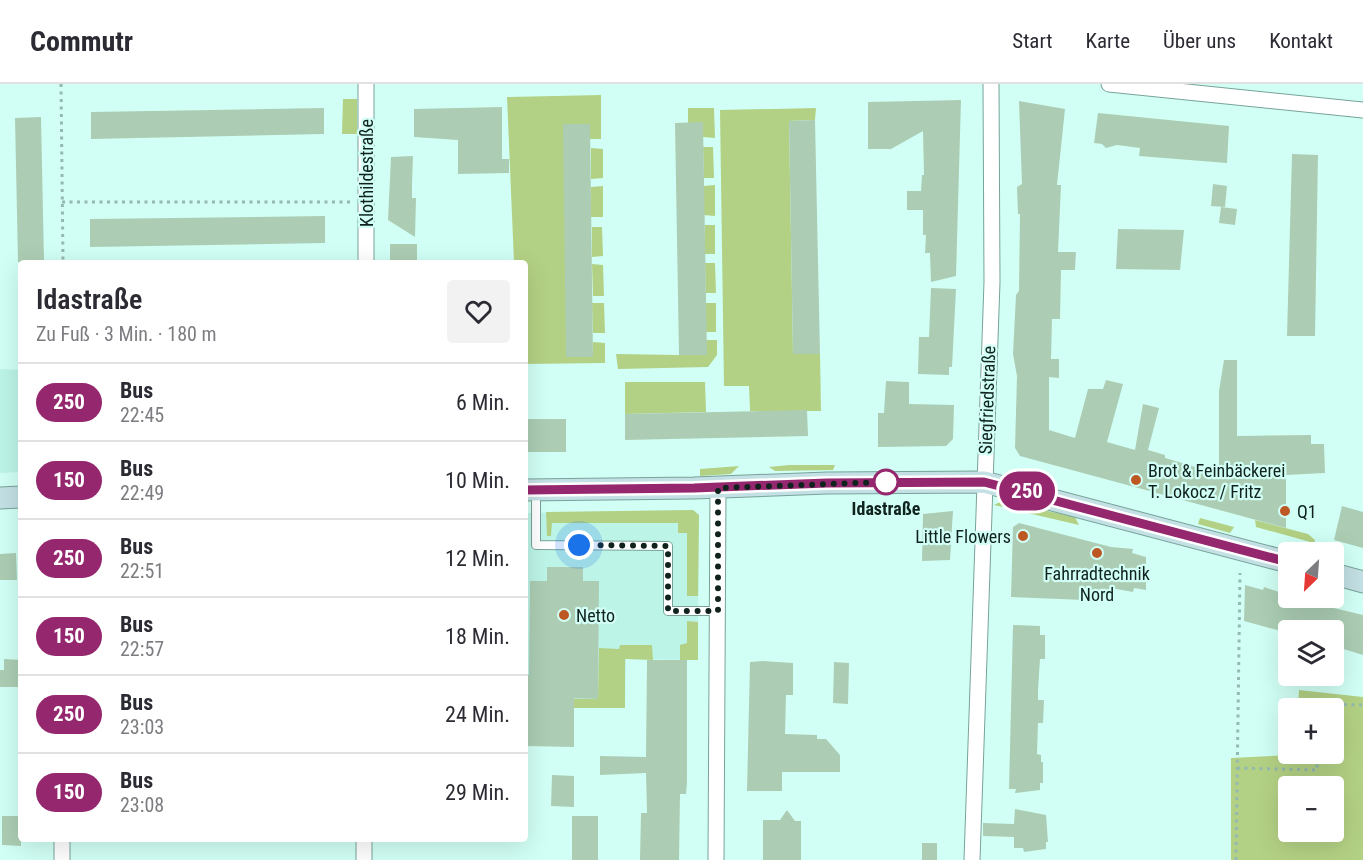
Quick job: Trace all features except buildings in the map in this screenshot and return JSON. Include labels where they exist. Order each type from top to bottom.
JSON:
[{"type":"main road","points":[[531,490],[984,482],[1278,559]]},
{"type":"main road","points":[[0,498],[18,497]]},
{"type":"main road","points":[[1344,577],[1363,582]]},
{"type":"street","name":"Klothildestraße","points":[[366,84],[366,260]]},
{"type":"street","name":"Siegfriedstraße","points":[[972,860],[992,282],[992,84]]},
{"type":"street","points":[[1109,84],[1363,110]]},
{"type":"street","points":[[716,860],[718,488]]},
{"type":"street","points":[[62,842],[62,860]]},
{"type":"street","points":[[364,842],[364,860]]},
{"type":"lane","points":[[531,490],[536,545],[668,546],[668,611],[718,611]]},
{"type":"path","points":[[61,84],[63,260]]},
{"type":"path","points":[[62,202],[366,202]]},
{"type":"path","points":[[1236,860],[1240,573]]},
{"type":"path","points":[[1344,705],[1363,705]]},
{"type":"path","points":[[1237,768],[1317,770],[1317,764]]},
{"type":"shaded area","points":[[0,369],[18,370],[18,472],[0,473]]},
{"type":"shaded area","points":[[693,510],[699,515],[698,660],[626,659],[625,708],[528,708],[528,513]]},
{"type":"green space","points":[[601,95],[601,139],[590,139],[590,124],[566,357],[593,357],[593,342],[605,343],[605,363],[528,364],[528,260],[514,260],[507,97]]},
{"type":"green space","points":[[343,99],[357,99],[357,134],[342,134]]},
{"type":"green space","points":[[688,108],[714,108],[715,138],[703,137],[688,123]]},
{"type":"green space","points":[[816,108],[815,120],[789,121],[793,354],[820,354],[821,411],[750,411],[749,386],[724,386],[720,110]]},
{"type":"green space","points":[[703,147],[713,147],[714,178],[704,178]]},
{"type":"green space","points":[[591,148],[603,149],[603,178],[591,179]]},
{"type":"green space","points":[[715,185],[715,216],[704,215],[704,186]]},
{"type":"green space","points":[[603,186],[603,217],[591,217],[591,187]]},
{"type":"green space","points":[[705,225],[715,225],[715,254],[705,254]]},
{"type":"green space","points":[[592,227],[602,227],[603,256],[592,257]]},
{"type":"green space","points":[[705,263],[715,263],[716,293],[706,293]]},
{"type":"green space","points":[[592,264],[603,265],[604,296],[593,296]]},
{"type":"green space","points":[[592,303],[604,303],[605,333],[593,333]]},
{"type":"green space","points":[[706,303],[716,303],[716,332],[706,332]]},
{"type":"green space","points":[[707,340],[717,340],[717,355],[708,367],[618,369],[616,354],[679,355]]},
{"type":"green space","points":[[625,382],[705,382],[706,412],[625,414]]},
{"type":"green space","points":[[835,465],[833,470],[775,471],[769,467]]},
{"type":"green space","points":[[739,466],[731,474],[700,476],[700,469]]},
{"type":"green space","points":[[1002,501],[1075,517],[1079,525],[994,505]]},
{"type":"green space","points":[[693,510],[699,515],[698,596],[687,596],[687,533],[678,533],[678,523],[552,523],[551,536],[547,536],[546,512]]},
{"type":"green space","points":[[1200,518],[1234,527],[1230,533],[1198,524]]},
{"type":"green space","points":[[1255,520],[1308,534],[1315,540],[1310,542],[1256,527]]},
{"type":"green space","points":[[687,621],[698,622],[698,660],[680,660],[680,645],[687,643]]},
{"type":"green space","points":[[620,645],[652,645],[653,660],[625,659],[625,708],[528,708],[528,698],[598,699],[599,648],[619,649]]},
{"type":"green space","points":[[1299,690],[1363,697],[1363,860],[1231,860],[1231,758],[1278,756],[1278,764],[1344,764],[1344,698],[1299,698]]},
{"type":"bus line","name":"250","points":[[528,490],[984,482],[1017,488],[1278,559]]},
{"type":"place","name":"Brot & Feinbäckerei T. Lokocz / Fritz","points":[[1136,480]]},
{"type":"place","name":"Idastraße","points":[[886,482]]},
{"type":"place","name":"Q1","points":[[1285,511]]},
{"type":"place","name":"Little Flowers","points":[[1023,536]]},
{"type":"place","name":"Fahrradtechnik Nord","points":[[1097,553]]},
{"type":"place","name":"Netto","points":[[564,615]]},
{"type":"route","points":[[579,545],[668,546],[668,611],[718,611],[718,488],[886,482]]}]
